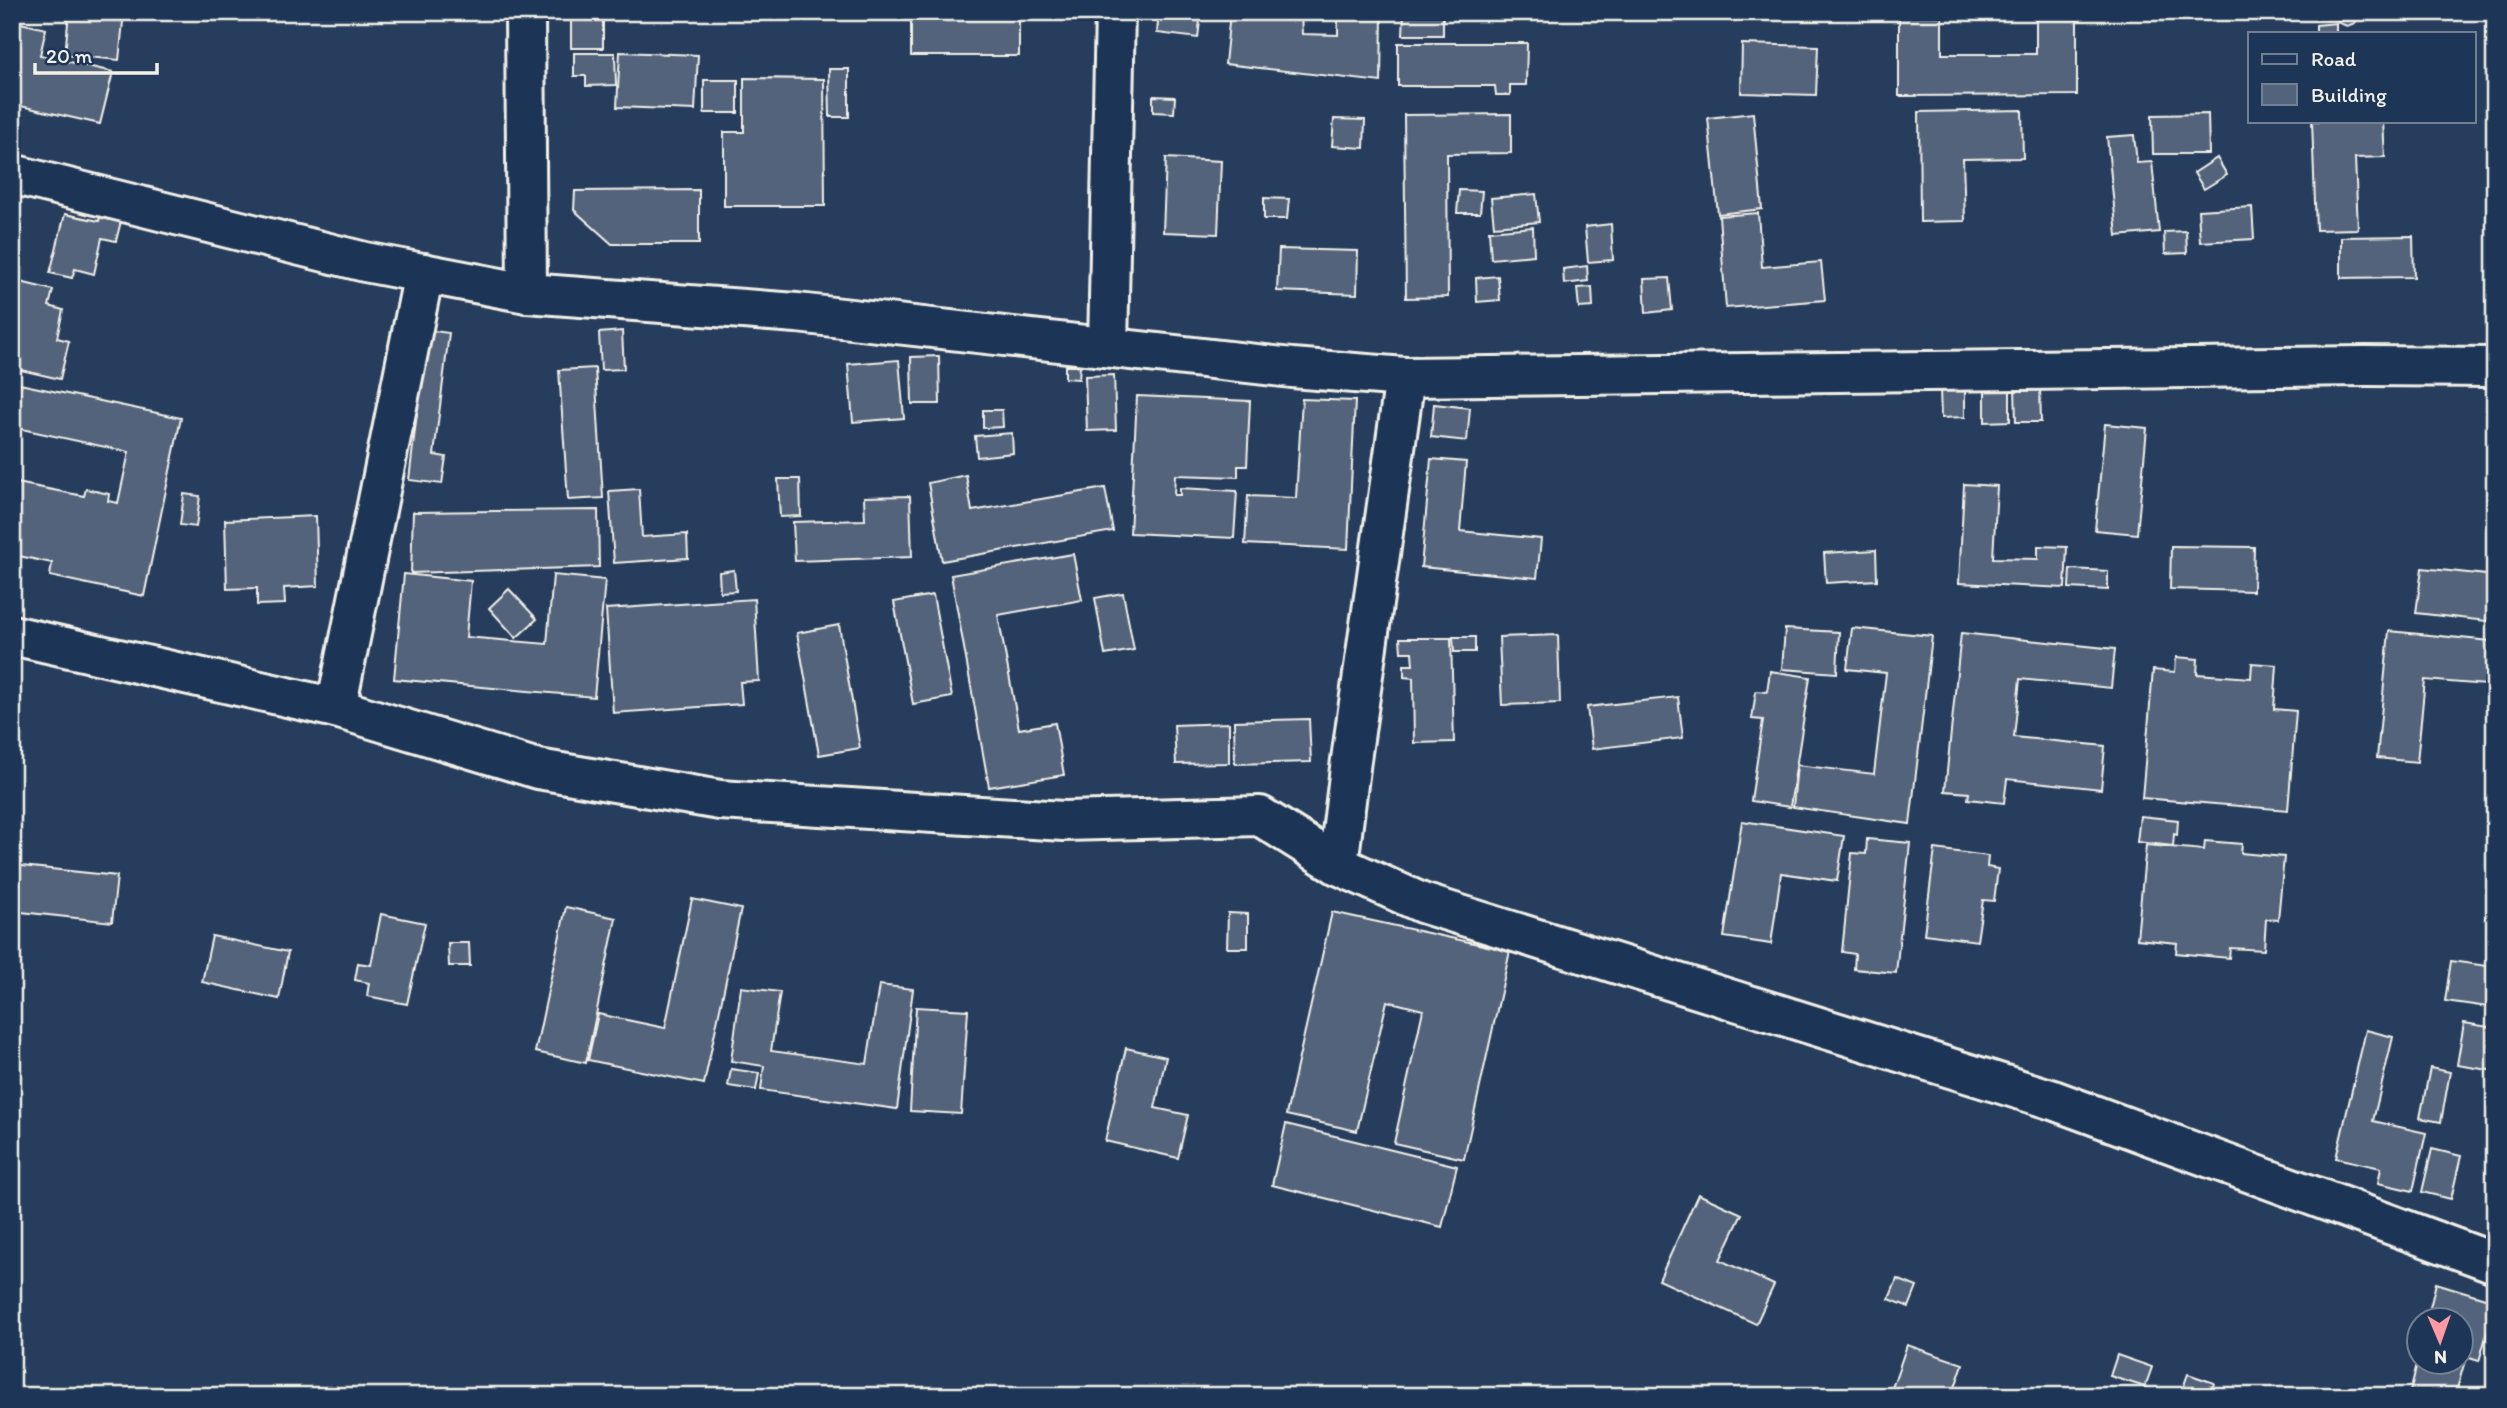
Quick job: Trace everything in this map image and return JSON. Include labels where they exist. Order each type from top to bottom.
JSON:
[{"type":"street","points":[[525,12],[527,293]]},
{"type":"street","points":[[1108,347],[1115,12]]},
{"type":"street","points":[[12,174],[365,262],[527,293],[797,313],[1292,368],[1405,377],[2365,366],[2495,367]]},
{"type":"street","points":[[336,708],[424,273]]},
{"type":"street","points":[[1338,865],[1350,760],[1405,377]]},
{"type":"street","points":[[12,635],[336,708],[538,768],[719,800],[1064,821],[1260,816],[1338,865],[1422,903],[2053,1100],[2495,1263]]},
{"type":"building","points":[[69,12],[124,12],[119,60],[65,55]]},
{"type":"building","points":[[571,12],[603,12],[603,48],[571,48]]},
{"type":"building","points":[[868,12],[905,12],[905,20],[868,20]]},
{"type":"building","points":[[911,12],[1019,12],[1019,56],[911,56]]},
{"type":"building","points":[[1159,12],[1201,12],[1198,38],[1157,33]]},
{"type":"building","points":[[1230,12],[1301,12],[1302,34],[1338,35],[1338,12],[1382,12],[1381,82],[1225,64]]},
{"type":"building","points":[[1404,12],[1443,12],[1443,35],[1403,35]]},
{"type":"building","points":[[2036,12],[2077,12],[2077,95],[1899,96],[1899,15],[1942,16],[1942,54],[2036,54]]},
{"type":"building","points":[[2333,12],[2360,12],[2360,16],[2355,23],[2347,26],[2339,23]]},
{"type":"building","points":[[12,21],[46,29],[40,55],[113,72],[100,124],[12,104]]},
{"type":"building","points":[[2336,23],[2336,32],[2316,32],[2316,25]]},
{"type":"building","points":[[1398,43],[1527,43],[1526,85],[1510,85],[1510,95],[1496,95],[1495,86],[1398,86]]},
{"type":"building","points":[[1742,44],[1818,46],[1816,95],[1741,93]]},
{"type":"building","points":[[620,52],[698,55],[695,110],[617,107]]},
{"type":"building","points":[[574,53],[615,53],[616,85],[586,86],[586,76],[574,76]]},
{"type":"building","points":[[829,69],[849,69],[849,117],[830,117]]},
{"type":"building","points":[[744,78],[824,79],[825,206],[724,206],[724,132],[744,132]]},
{"type":"building","points":[[704,80],[738,80],[738,113],[704,113]]},
{"type":"building","points":[[1153,96],[1175,97],[1174,113],[1153,112]]},
{"type":"building","points":[[2022,110],[2023,158],[1963,159],[1965,221],[1920,222],[1919,112]]},
{"type":"building","points":[[1753,113],[1762,209],[1718,214],[1708,118]]},
{"type":"building","points":[[1511,114],[1511,153],[1447,154],[1448,297],[1406,298],[1404,115]]},
{"type":"building","points":[[2208,114],[2209,154],[2153,154],[2152,115]]},
{"type":"building","points":[[1334,119],[1365,120],[1364,148],[1332,146]]},
{"type":"building","points":[[2312,122],[2383,122],[2385,157],[2355,158],[2358,229],[2316,230]]},
{"type":"building","points":[[2134,135],[2137,163],[2152,162],[2159,232],[2117,236],[2107,137]]},
{"type":"building","points":[[1166,158],[1221,161],[1218,234],[1163,232]]},
{"type":"building","points":[[2217,158],[2227,175],[2204,189],[2194,173]]},
{"type":"building","points":[[699,190],[699,244],[612,244],[574,210],[575,191]]},
{"type":"building","points":[[1459,190],[1482,191],[1480,213],[1457,213]]},
{"type":"building","points":[[1536,194],[1539,222],[1494,226],[1491,198]]},
{"type":"building","points":[[1264,198],[1289,199],[1287,219],[1264,219]]},
{"type":"building","points":[[2252,207],[2254,239],[2200,242],[2198,210]]},
{"type":"building","points":[[101,213],[122,217],[116,241],[102,238],[94,274],[75,269],[72,278],[50,273],[65,214],[99,221]]},
{"type":"building","points":[[1758,213],[1762,267],[1821,262],[1825,300],[1726,308],[1719,216]]},
{"type":"building","points":[[1611,224],[1613,260],[1588,262],[1585,227]]},
{"type":"building","points":[[1533,227],[1534,255],[1491,259],[1489,231]]},
{"type":"building","points":[[2186,231],[2187,253],[2165,254],[2164,232]]},
{"type":"building","points":[[2413,236],[2414,277],[2341,278],[2341,237]]},
{"type":"building","points":[[1279,249],[1358,251],[1357,294],[1277,291]]},
{"type":"building","points":[[1587,266],[1588,281],[1564,284],[1563,269]]},
{"type":"building","points":[[1498,276],[1500,300],[1477,302],[1476,278]]},
{"type":"building","points":[[1669,278],[1672,310],[1646,313],[1644,279]]},
{"type":"building","points":[[12,280],[53,290],[49,306],[63,310],[57,338],[69,341],[60,379],[12,368]]},
{"type":"building","points":[[1592,287],[1593,307],[1579,308],[1577,288]]},
{"type":"building","points":[[427,330],[449,333],[434,455],[446,457],[442,484],[409,480]]},
{"type":"building","points":[[622,331],[624,369],[601,370],[599,333]]},
{"type":"building","points":[[939,356],[940,404],[912,404],[911,357]]},
{"type":"building","points":[[899,360],[904,418],[853,422],[848,364]]},
{"type":"building","points":[[1065,366],[1080,366],[1079,379],[1065,378]]},
{"type":"building","points":[[595,368],[603,498],[568,500],[559,370]]},
{"type":"building","points":[[1114,375],[1116,430],[1087,431],[1085,376]]},
{"type":"building","points":[[15,383],[181,418],[144,596],[50,576],[52,563],[14,555],[12,561],[12,482],[84,496],[86,489],[109,494],[108,501],[118,503],[129,452],[12,427]]},
{"type":"building","points":[[2010,385],[2010,421],[1985,422],[1985,386]]},
{"type":"building","points":[[2015,387],[2040,387],[2041,422],[2016,422]]},
{"type":"building","points":[[1940,388],[1965,388],[1965,417],[1941,418]]},
{"type":"building","points":[[1137,396],[1250,401],[1247,466],[1238,466],[1238,477],[1175,475],[1174,495],[1180,495],[1180,488],[1237,491],[1234,538],[1130,533]]},
{"type":"building","points":[[1302,399],[1355,401],[1348,549],[1245,544],[1248,496],[1296,498]]},
{"type":"building","points":[[1434,404],[1470,408],[1467,441],[1431,437]]},
{"type":"building","points":[[983,410],[1002,410],[1003,427],[983,428]]},
{"type":"building","points":[[2105,424],[2147,428],[2137,534],[2095,530]]},
{"type":"building","points":[[1012,433],[1013,453],[977,457],[975,436]]},
{"type":"building","points":[[1431,459],[1466,462],[1460,531],[1541,539],[1537,578],[1421,567]]},
{"type":"building","points":[[966,475],[972,511],[1105,488],[1113,531],[942,561],[928,483]]},
{"type":"building","points":[[778,479],[800,479],[801,516],[780,517]]},
{"type":"building","points":[[1964,484],[1997,486],[1993,558],[2038,559],[2038,546],[2067,547],[2065,588],[1959,583]]},
{"type":"building","points":[[639,489],[642,537],[687,534],[688,558],[614,563],[609,491]]},
{"type":"building","points":[[184,494],[200,496],[196,527],[180,525]]},
{"type":"building","points":[[910,496],[912,557],[795,561],[793,522],[865,520],[864,497]]},
{"type":"building","points":[[598,510],[599,567],[411,573],[413,512]]},
{"type":"building","points":[[316,516],[318,586],[284,588],[285,604],[257,605],[257,588],[227,589],[225,520]]},
{"type":"building","points":[[2171,546],[2254,547],[2253,591],[2170,589]]},
{"type":"building","points":[[1876,550],[1877,580],[1826,583],[1824,553]]},
{"type":"building","points":[[1073,554],[1082,600],[998,615],[1019,729],[1055,723],[1064,775],[989,787],[951,575]]},
{"type":"building","points":[[2422,568],[2495,576],[2495,622],[2416,613]]},
{"type":"building","points":[[2070,569],[2108,571],[2108,590],[2069,588]]},
{"type":"building","points":[[734,570],[736,591],[720,592],[719,572]]},
{"type":"building","points":[[404,574],[471,581],[466,637],[547,644],[553,575],[605,580],[594,697],[394,679]]},
{"type":"building","points":[[509,589],[537,619],[516,638],[489,608]]},
{"type":"building","points":[[1123,593],[1134,650],[1105,655],[1095,598]]},
{"type":"building","points":[[933,595],[952,697],[913,704],[894,602]]},
{"type":"building","points":[[754,599],[759,681],[740,682],[742,704],[613,713],[606,609]]},
{"type":"building","points":[[839,625],[860,748],[819,755],[797,633]]},
{"type":"building","points":[[1852,628],[1932,636],[1910,824],[1793,807],[1797,765],[1874,774],[1886,673],[1847,669]]},
{"type":"building","points":[[1785,629],[1839,632],[1837,673],[1782,669]]},
{"type":"building","points":[[2389,631],[2490,641],[2486,685],[2425,680],[2417,762],[2377,758]]},
{"type":"building","points":[[1961,633],[2115,649],[2111,688],[2020,679],[2014,737],[2105,746],[2101,789],[2007,779],[2004,803],[1968,799],[1969,793],[1945,791]]},
{"type":"building","points":[[1558,635],[1560,703],[1502,705],[1499,637]]},
{"type":"building","points":[[1453,637],[1475,637],[1475,652],[1454,652]]},
{"type":"building","points":[[1400,638],[1451,638],[1454,742],[1414,743],[1413,678],[1404,677],[1404,665],[1413,665],[1412,652],[1401,652]]},
{"type":"building","points":[[2176,657],[2198,659],[2197,674],[2251,678],[2252,663],[2277,665],[2274,709],[2296,711],[2288,810],[2142,798],[2153,670],[2175,672]]},
{"type":"building","points":[[1770,671],[1810,677],[1790,807],[1751,801],[1763,720],[1752,719],[1756,691],[1767,692]]},
{"type":"building","points":[[1678,697],[1683,738],[1592,749],[1587,707]]},
{"type":"building","points":[[1309,719],[1311,762],[1235,764],[1234,721]]},
{"type":"building","points":[[1229,723],[1229,763],[1176,764],[1174,725]]},
{"type":"building","points":[[2140,816],[2178,820],[2173,846],[2137,842]]},
{"type":"building","points":[[1742,821],[1844,836],[1837,881],[1781,873],[1771,944],[1724,937]]},
{"type":"building","points":[[1867,839],[1910,843],[1896,973],[1854,969],[1855,954],[1842,952],[1852,853],[1866,854]]},
{"type":"building","points":[[2205,841],[2242,844],[2241,853],[2284,857],[2278,920],[2266,919],[2264,950],[2230,948],[2229,958],[2176,953],[2177,943],[2137,939],[2146,845],[2204,850]]},
{"type":"building","points":[[1935,849],[1988,856],[1987,867],[1998,869],[1994,901],[1983,900],[1977,941],[1924,934]]},
{"type":"building","points":[[12,865],[117,876],[112,922],[12,911]]},
{"type":"building","points":[[692,899],[741,909],[704,1084],[588,1060],[598,1014],[665,1028]]},
{"type":"building","points":[[566,907],[616,918],[586,1063],[535,1052]]},
{"type":"building","points":[[1332,912],[1510,951],[1464,1159],[1394,1143],[1423,1010],[1387,1001],[1357,1131],[1286,1115]]},
{"type":"building","points":[[1228,913],[1248,914],[1248,948],[1227,948]]},
{"type":"building","points":[[381,914],[425,923],[407,1004],[367,996],[369,983],[355,980],[358,963],[371,965]]},
{"type":"building","points":[[212,936],[288,952],[279,999],[202,982]]},
{"type":"building","points":[[448,943],[469,943],[470,966],[449,966]]},
{"type":"building","points":[[2451,961],[2495,967],[2495,1008],[2445,1001]]},
{"type":"building","points":[[879,985],[913,989],[897,1109],[761,1090],[764,1066],[731,1061],[741,987],[780,992],[771,1051],[867,1064]]},
{"type":"building","points":[[916,1007],[968,1010],[961,1114],[910,1111]]},
{"type":"building","points":[[2464,1023],[2495,1028],[2495,1071],[2457,1065]]},
{"type":"building","points":[[2366,1030],[2393,1037],[2373,1121],[2426,1133],[2413,1191],[2378,1183],[2381,1168],[2336,1158]]},
{"type":"building","points":[[1126,1048],[1166,1057],[1155,1108],[1188,1115],[1178,1158],[1105,1141]]},
{"type":"building","points":[[2430,1068],[2450,1072],[2441,1122],[2420,1118]]},
{"type":"building","points":[[731,1069],[759,1073],[756,1090],[728,1086]]},
{"type":"building","points":[[1286,1124],[1457,1166],[1442,1227],[1272,1185]]},
{"type":"building","points":[[2432,1149],[2461,1156],[2451,1199],[2422,1192]]},
{"type":"building","points":[[1698,1194],[1742,1214],[1720,1260],[1774,1285],[1756,1324],[1659,1280]]},
{"type":"building","points":[[1897,1279],[1917,1287],[1909,1307],[1889,1299]]},
{"type":"building","points":[[2436,1283],[2495,1301],[2479,1361],[2476,1360],[2476,1306],[2430,1306]]},
{"type":"building","points":[[1907,1345],[1963,1364],[1952,1396],[1930,1396],[1913,1390],[1911,1396],[1905,1396],[1891,1391]]},
{"type":"building","points":[[2117,1355],[2152,1367],[2145,1387],[2110,1376]]},
{"type":"building","points":[[2188,1374],[2214,1383],[2210,1396],[2180,1396]]},
{"type":"building","points":[[2414,1376],[2461,1376],[2455,1396],[2409,1396]]}]
